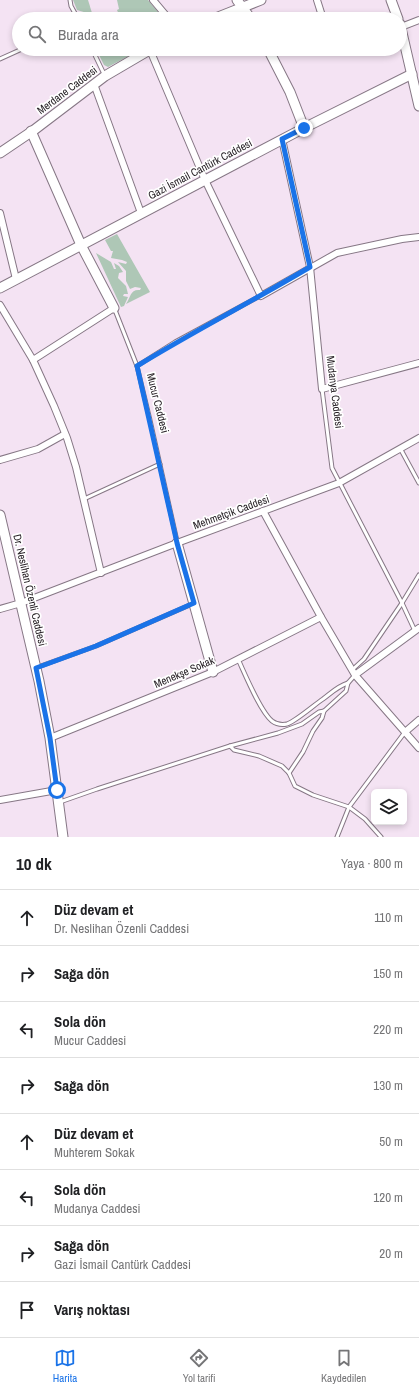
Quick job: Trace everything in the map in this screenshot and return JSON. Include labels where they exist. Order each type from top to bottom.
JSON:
[{"type":"street","points":[[153,0],[163,12]]},
{"type":"street","points":[[225,12],[240,3],[261,0]]},
{"type":"street","points":[[317,0],[321,12]]},
{"type":"street","points":[[391,0],[396,12]]},
{"type":"street","points":[[240,3],[246,12]]},
{"type":"street","points":[[407,22],[419,20]]},
{"type":"street","points":[[407,53],[419,106]]},
{"type":"street","name":"Merdane Caddesi","points":[[0,153],[32,132],[105,76],[138,56]]},
{"type":"street","points":[[153,56],[205,180],[261,296],[310,267],[342,251],[419,237]]},
{"type":"street","points":[[272,56],[290,92],[304,128]]},
{"type":"street","name":"Gazi İsmail Cantürk Caddesi","points":[[0,288],[282,139],[412,74]]},
{"type":"street","points":[[94,84],[141,213]]},
{"type":"street","name":"Mucur Caddesi","points":[[32,132],[81,245],[114,308]]},
{"type":"street","name":"Mudanya Caddesi","points":[[282,139],[310,267],[322,389]]},
{"type":"street","points":[[0,213],[16,279]]},
{"type":"street","points":[[0,305],[33,360],[65,434],[76,467],[101,573]]},
{"type":"street","points":[[33,360],[114,308]]},
{"type":"street","points":[[322,389],[419,363]]},
{"type":"street","points":[[0,460],[38,450],[65,434]]},
{"type":"street","name":"Mehmetçik Caddesi","points":[[0,609],[21,603],[339,483],[419,438]]},
{"type":"street","points":[[263,511],[321,617],[354,672],[419,748]]},
{"type":"street","name":"Dr. Neslihan Özenli Caddesi","points":[[0,515],[36,668],[50,738],[62,837]]},
{"type":"street","name":"Mucur Caddesi","points":[[177,543],[213,672]]},
{"type":"street","name":"Menekşe Sokak","points":[[50,738],[213,672],[321,617]]},
{"type":"street","points":[[354,672],[417,630]]},
{"type":"street","points":[[405,732],[419,720]]},
{"type":"street","points":[[0,800],[57,790]]},
{"type":"lane","points":[[70,0],[74,12]]},
{"type":"lane","points":[[0,59],[12,54]]},
{"type":"lane","points":[[95,56],[105,76]]},
{"type":"lane","points":[[137,366],[176,342],[261,296]]},
{"type":"lane","name":"Mucur Caddesi","points":[[114,308],[137,366],[177,543]]},
{"type":"lane","name":"Mudanya Caddesi","points":[[322,389],[332,468],[417,630]]},
{"type":"lane","points":[[400,448],[419,483]]},
{"type":"lane","points":[[84,499],[160,464]]},
{"type":"lane","points":[[289,773],[303,752],[324,711],[346,691],[348,683],[354,672],[402,603],[419,575]]},
{"type":"lane","points":[[36,668],[96,646],[194,603]]},
{"type":"lane","points":[[238,659],[265,711],[272,721],[279,724],[288,724],[326,698],[341,685],[348,683]]},
{"type":"lane","points":[[58,803],[230,746],[278,733],[302,724],[319,712],[324,711]]},
{"type":"lane","points":[[337,837],[349,807],[405,732]]},
{"type":"lane","points":[[230,746],[234,750],[259,756],[282,766],[289,773],[294,786],[313,795],[349,807],[365,820],[381,837]]},
{"type":"green space","points":[[73,0],[88,0],[92,12],[77,10]]},
{"type":"green space","points":[[117,0],[148,0],[158,12],[118,12],[117,10],[119,9]]},
{"type":"green space","points":[[100,56],[129,56],[108,67],[104,65]]},
{"type":"green space","points":[[117,234],[150,292],[126,304],[132,292],[140,290],[141,288],[135,287],[130,289],[126,281],[126,271],[118,262],[126,264],[127,262],[111,258],[113,251],[111,251],[105,240]]},
{"type":"green space","points":[[96,253],[111,262],[114,269],[116,269],[114,263],[119,266],[123,272],[119,273],[118,278],[126,286],[128,294],[124,294],[123,296],[128,297],[124,306],[121,307]]},
{"type":"route","points":[[57,790],[50,738],[36,668],[96,646],[194,603],[177,543],[137,366],[176,342],[223,318],[310,267],[282,139],[304,128]]}]
